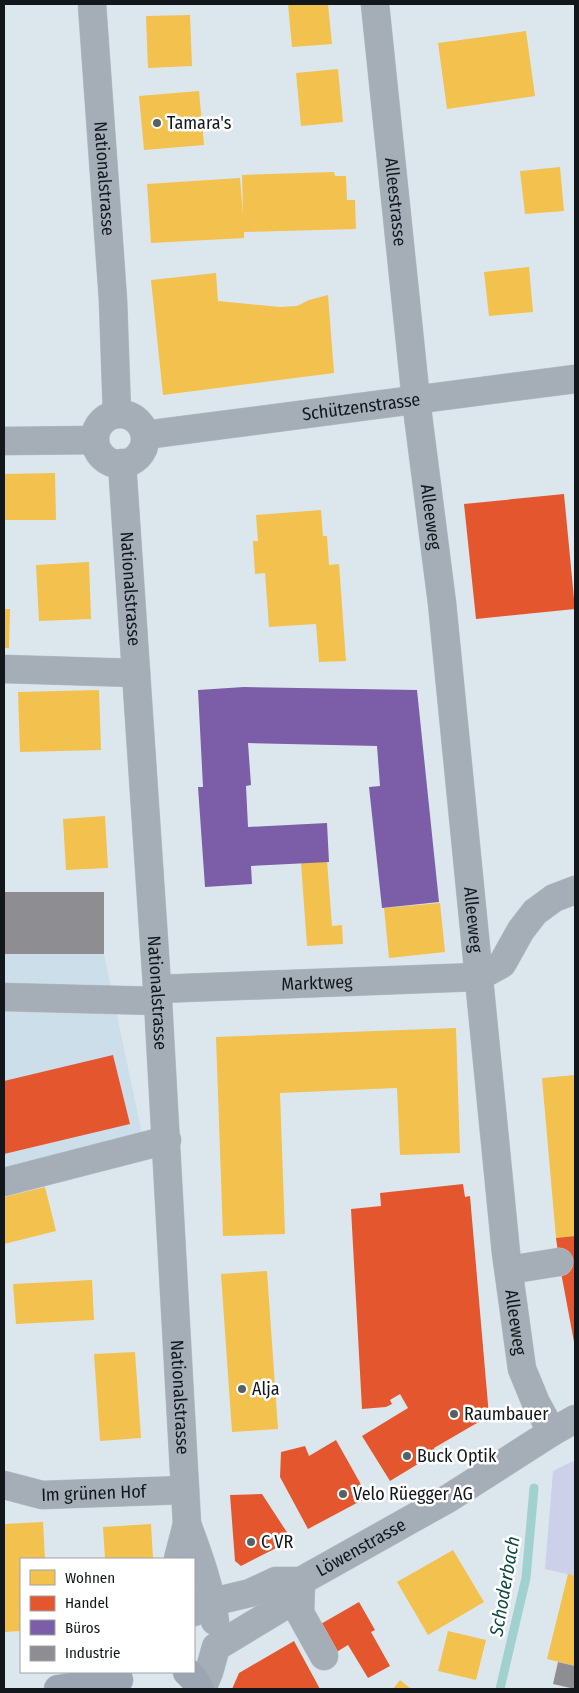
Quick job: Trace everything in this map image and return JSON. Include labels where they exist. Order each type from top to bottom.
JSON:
[{"type":"main road","points":[[187,1673],[201,1689]]},
{"type":"main road","points":[[58,1689],[120,1680]]},
{"type":"street","name":"Nationalstrasse","points":[[92,4],[112,291],[118,414]]},
{"type":"street","name":"Alleestrasse","points":[[376,4],[416,400]]},
{"type":"street","name":"Schützenstrasse","points":[[145,435],[575,379]]},
{"type":"street","name":"Alleeweg","points":[[416,400],[442,603],[478,976],[509,1270],[522,1369],[536,1403],[564,1426]]},
{"type":"street","points":[[118,414],[132,417],[143,428],[145,435],[145,443],[137,458],[130,462],[122,463],[114,463],[107,460],[97,448],[95,440],[99,426],[110,416],[118,414]]},
{"type":"street","points":[[4,441],[95,440]]},
{"type":"street","name":"Nationalstrasse","points":[[122,463],[158,995],[187,1524],[202,1564],[203,1607],[216,1625],[216,1647]]},
{"type":"street","points":[[4,668],[136,673]]},
{"type":"street","points":[[478,976],[502,964],[535,912],[554,898],[575,890]]},
{"type":"street","name":"Marktweg","points":[[4,997],[158,995],[478,976]]},
{"type":"street","points":[[4,1182],[166,1140]]},
{"type":"street","points":[[509,1270],[559,1262]]},
{"type":"street","name":"Löwenstrasse","points":[[203,1607],[250,1593],[276,1581],[301,1581],[449,1498],[564,1426]]},
{"type":"street","name":"Im grünen Hof","points":[[4,1485],[42,1496],[185,1490]]},
{"type":"street","name":"Nationalstrasse","points":[[178,1558],[187,1524]]},
{"type":"street","points":[[301,1581],[300,1613],[324,1656]]},
{"type":"street","name":"Löwenstrasse","points":[[216,1647],[287,1604],[301,1581]]},
{"type":"street","points":[[201,1689],[209,1672],[216,1647]]},
{"type":"shaded area","points":[[4,954],[104,954],[142,1134],[4,1170]]},
{"type":"shaded area","points":[[573,1461],[575,1467],[575,1576],[545,1569],[553,1471]]},
{"type":"building: Wohnen","points":[[288,4],[328,4],[332,44],[292,47]]},
{"type":"building: Wohnen","points":[[190,15],[192,66],[148,68],[146,16]]},
{"type":"building: Wohnen","points":[[526,31],[535,96],[447,109],[438,43]]},
{"type":"building: Wohnen","points":[[338,69],[343,122],[301,126],[296,73]]},
{"type":"building: Wohnen","points":[[199,91],[204,145],[144,150],[139,96]]},
{"type":"building: Wohnen","points":[[560,167],[564,211],[525,214],[520,171]]},
{"type":"building: Wohnen","points":[[334,172],[335,176],[346,176],[347,200],[355,200],[356,229],[244,232],[244,238],[151,243],[147,184],[240,178],[243,215],[242,175]]},
{"type":"building: Wohnen","points":[[529,267],[533,312],[489,316],[484,272]]},
{"type":"building: Wohnen","points":[[216,273],[218,301],[280,307],[297,306],[309,300],[328,295],[334,373],[163,395],[151,280]]},
{"type":"building: Wohnen","points":[[55,473],[56,520],[4,520],[4,474]]},
{"type":"building: Wohnen","points":[[321,510],[323,536],[327,536],[329,565],[339,564],[346,661],[319,662],[316,624],[269,627],[265,573],[255,574],[253,541],[258,541],[256,515]]},
{"type":"building: Wohnen","points":[[89,562],[91,619],[39,621],[36,565]]},
{"type":"building: Wohnen","points":[[4,609],[10,609],[9,648],[4,648]]},
{"type":"building: Wohnen","points":[[99,690],[101,750],[20,752],[18,692]]},
{"type":"building: Wohnen","points":[[105,816],[108,868],[66,870],[63,819]]},
{"type":"building: Wohnen","points":[[327,861],[332,926],[342,925],[343,944],[307,946],[301,863]]},
{"type":"building: Wohnen","points":[[440,903],[445,952],[389,958],[384,908]]},
{"type":"building: Wohnen","points":[[456,1028],[460,1153],[400,1155],[397,1088],[280,1093],[285,1234],[223,1236],[216,1037]]},
{"type":"building: Wohnen","points":[[575,1075],[575,1236],[556,1238],[542,1078]]},
{"type":"building: Wohnen","points":[[45,1187],[56,1231],[4,1244],[4,1197]]},
{"type":"building: Wohnen","points":[[267,1271],[278,1429],[232,1432],[221,1274]]},
{"type":"building: Wohnen","points":[[92,1280],[94,1320],[16,1324],[13,1284]]},
{"type":"building: Wohnen","points":[[135,1352],[141,1438],[100,1441],[94,1354]]},
{"type":"building: Wohnen","points":[[43,1522],[45,1558],[20,1558],[20,1631],[4,1632],[4,1524]]},
{"type":"building: Wohnen","points":[[151,1524],[153,1558],[105,1558],[103,1527]]},
{"type":"building: Wohnen","points":[[453,1550],[484,1602],[428,1635],[397,1582]]},
{"type":"building: Wohnen","points":[[568,1574],[575,1576],[575,1666],[547,1659]]},
{"type":"building: Wohnen","points":[[448,1631],[486,1640],[476,1680],[438,1671]]},
{"type":"building: Wohnen","points":[[400,1680],[411,1689],[393,1689]]},
{"type":"building: Handel","points":[[564,494],[575,609],[476,619],[464,504]]},
{"type":"building: Handel","points":[[113,1055],[130,1124],[4,1154],[4,1081]]},
{"type":"building: Handel","points":[[463,1184],[465,1197],[470,1196],[489,1416],[434,1448],[436,1453],[390,1481],[362,1436],[408,1408],[400,1394],[390,1400],[392,1404],[386,1407],[362,1409],[351,1209],[381,1206],[380,1193]]},
{"type":"building: Handel","points":[[575,1236],[575,1341],[574,1342],[556,1238]]},
{"type":"building: Handel","points":[[336,1440],[368,1497],[308,1529],[280,1477],[281,1452],[305,1446],[309,1456]]},
{"type":"building: Handel","points":[[262,1494],[292,1540],[241,1566],[235,1561],[230,1495]]},
{"type":"building: Handel","points":[[359,1602],[375,1630],[371,1632],[390,1666],[368,1678],[348,1645],[335,1653],[319,1625]]},
{"type":"building: Handel","points":[[294,1641],[320,1689],[232,1689],[239,1673]]},
{"type":"building: Büros","points":[[244,687],[417,690],[439,902],[382,908],[369,787],[380,786],[377,746],[248,743],[251,785],[246,786],[248,827],[327,823],[329,862],[251,866],[252,884],[205,887],[198,787],[203,787],[198,690]]},
{"type":"building: Industrie","points":[[4,892],[104,892],[104,954],[4,954]]},
{"type":"building: Industrie","points":[[558,1662],[575,1666],[575,1689],[553,1684]]},
{"type":"waterway","name":"Schoderbach","points":[[500,1689],[526,1578],[534,1488]]},
{"type":"place","name":"Tamara's","points":[[157,123]]},
{"type":"place","name":"Alja","points":[[242,1389]]},
{"type":"place","name":"Raumbauer","points":[[454,1414]]},
{"type":"place","name":"Buck Optik","points":[[407,1456]]},
{"type":"place","name":"Velo Rüegger AG","points":[[343,1494]]},
{"type":"place","name":"C VR","points":[[251,1542]]}]
